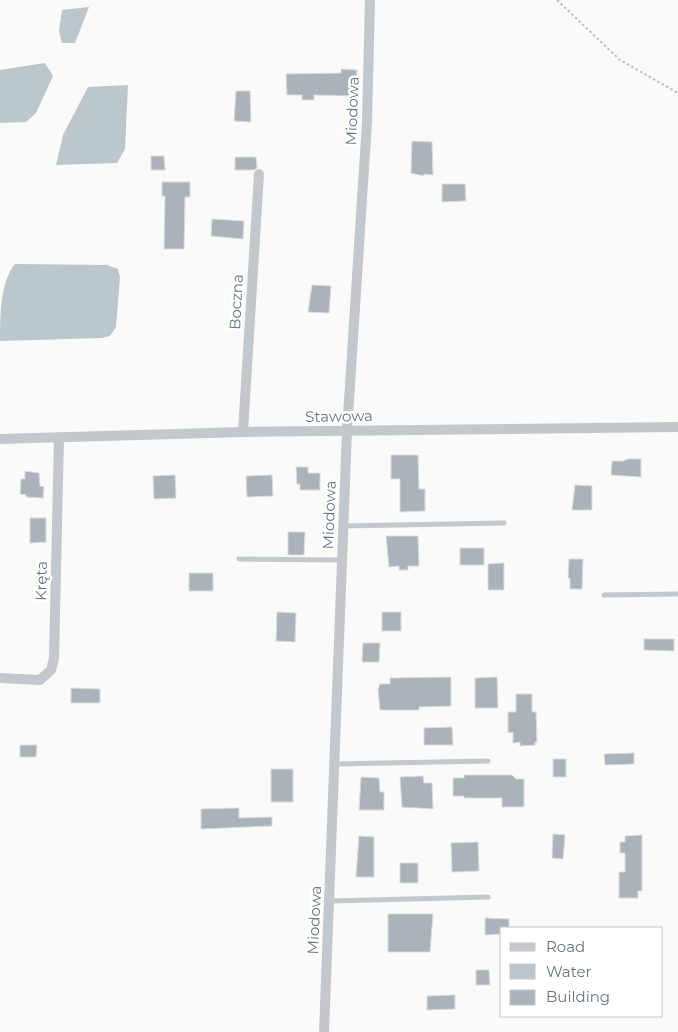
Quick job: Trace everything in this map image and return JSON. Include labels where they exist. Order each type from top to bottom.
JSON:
[{"type":"street","name":"Miodowa","points":[[324,1032],[347,431],[367,122],[370,0]]},
{"type":"street","name":"Boczna","points":[[243,432],[259,174]]},
{"type":"street","name":"Stawowa","points":[[0,439],[243,432],[678,427]]},
{"type":"street","name":"Kręta","points":[[0,678],[40,680],[51,670],[54,658],[60,437]]},
{"type":"lane","points":[[343,526],[504,524]]},
{"type":"lane","points":[[239,559],[342,560]]},
{"type":"lane","points":[[604,595],[678,594]]},
{"type":"lane","points":[[335,764],[488,761]]},
{"type":"lane","points":[[330,901],[488,897]]},
{"type":"path","points":[[557,0],[620,60],[678,93]]},
{"type":"water","points":[[89,7],[75,43],[62,43],[59,31],[62,10]]},
{"type":"water","points":[[45,63],[53,76],[36,113],[26,122],[0,123],[0,70]]},
{"type":"water","points":[[128,85],[125,149],[117,163],[56,165],[63,135],[88,87]]},
{"type":"water","points":[[15,264],[107,265],[118,269],[120,277],[116,327],[110,336],[102,338],[0,341],[4,290],[6,280]]},
{"type":"building","points":[[341,69],[357,70],[355,96],[314,95],[314,100],[302,100],[302,95],[287,95],[286,74],[341,73]]},
{"type":"building","points":[[236,91],[250,91],[251,122],[234,121]]},
{"type":"building","points":[[412,141],[432,142],[433,175],[424,174],[424,176],[411,173]]},
{"type":"building","points":[[151,156],[164,156],[165,170],[151,170]]},
{"type":"building","points":[[235,157],[256,157],[257,168],[254,170],[235,170]]},
{"type":"building","points":[[162,182],[190,182],[190,197],[185,197],[184,249],[164,249],[165,196],[162,196]]},
{"type":"building","points":[[442,184],[465,184],[466,201],[442,202]]},
{"type":"building","points":[[212,219],[244,221],[243,239],[211,236]]},
{"type":"building","points":[[312,285],[331,286],[329,313],[308,312]]},
{"type":"building","points":[[391,455],[418,455],[419,489],[425,489],[425,511],[400,512],[400,479],[391,479]]},
{"type":"building","points":[[641,459],[641,477],[611,475],[612,461]]},
{"type":"building","points":[[296,467],[308,467],[308,473],[320,473],[320,490],[300,490],[300,484],[297,484]]},
{"type":"building","points":[[25,471],[39,473],[40,486],[44,487],[43,498],[26,497],[26,495],[20,494],[21,479],[25,479]]},
{"type":"building","points":[[175,475],[176,498],[154,499],[153,476]]},
{"type":"building","points":[[272,475],[273,496],[247,497],[246,476]]},
{"type":"building","points":[[575,485],[592,486],[592,510],[572,510]]},
{"type":"building","points":[[30,518],[46,518],[46,542],[30,543]]},
{"type":"building","points":[[288,532],[305,532],[304,555],[288,555]]},
{"type":"building","points":[[386,536],[418,536],[419,566],[408,566],[408,570],[399,570],[399,566],[389,567]]},
{"type":"building","points":[[460,548],[484,548],[484,565],[460,565]]},
{"type":"building","points":[[569,559],[583,559],[582,589],[570,589],[570,578],[568,578]]},
{"type":"building","points":[[504,563],[504,590],[488,590],[488,564]]},
{"type":"building","points":[[46,569],[47,586],[37,587],[36,570]]},
{"type":"building","points":[[189,573],[213,573],[213,591],[189,591]]},
{"type":"building","points":[[277,612],[296,613],[295,642],[276,641]]},
{"type":"building","points":[[382,612],[401,612],[401,631],[382,631]]},
{"type":"building","points":[[644,639],[674,639],[674,651],[644,650]]},
{"type":"building","points":[[363,643],[380,643],[379,662],[362,662]]},
{"type":"building","points":[[451,677],[451,706],[419,707],[419,710],[380,710],[378,689],[380,684],[390,684],[390,678]]},
{"type":"building","points":[[497,677],[498,708],[475,708],[475,678]]},
{"type":"building","points":[[71,688],[100,689],[100,703],[71,703]]},
{"type":"building","points":[[516,694],[532,694],[532,712],[536,712],[537,742],[535,742],[535,745],[520,746],[520,742],[513,743],[513,732],[508,733],[508,712],[516,712]]},
{"type":"building","points":[[452,727],[453,745],[424,745],[424,728]]},
{"type":"building","points":[[20,745],[37,745],[36,757],[20,757]]},
{"type":"building","points":[[634,753],[634,764],[605,765],[604,754]]},
{"type":"building","points":[[553,759],[566,759],[566,777],[553,777]]},
{"type":"building","points":[[271,769],[293,769],[293,802],[271,802]]},
{"type":"building","points":[[464,775],[512,775],[516,779],[524,779],[524,807],[502,807],[502,798],[464,798],[464,796],[453,796],[453,778],[464,778]]},
{"type":"building","points":[[423,776],[424,783],[432,783],[433,809],[402,807],[400,777]]},
{"type":"building","points":[[361,777],[379,778],[380,792],[384,792],[384,810],[359,810]]},
{"type":"building","points":[[239,808],[239,818],[272,817],[272,826],[201,829],[201,809]]},
{"type":"building","points":[[553,834],[565,835],[563,859],[552,858]]},
{"type":"building","points":[[642,835],[642,891],[638,891],[638,898],[619,898],[619,872],[625,872],[625,853],[620,853],[620,842],[625,842],[625,836]]},
{"type":"building","points":[[359,836],[374,837],[374,877],[356,877]]},
{"type":"building","points":[[478,842],[479,871],[452,872],[451,843]]},
{"type":"building","points":[[400,863],[418,863],[418,883],[400,883]]},
{"type":"building","points":[[388,914],[433,914],[430,952],[388,952]]},
{"type":"building","points":[[485,918],[509,919],[509,927],[500,927],[500,934],[485,935]]},
{"type":"building","points":[[476,970],[489,970],[490,985],[476,985]]},
{"type":"building","points":[[455,995],[455,1009],[427,1010],[427,996]]}]
